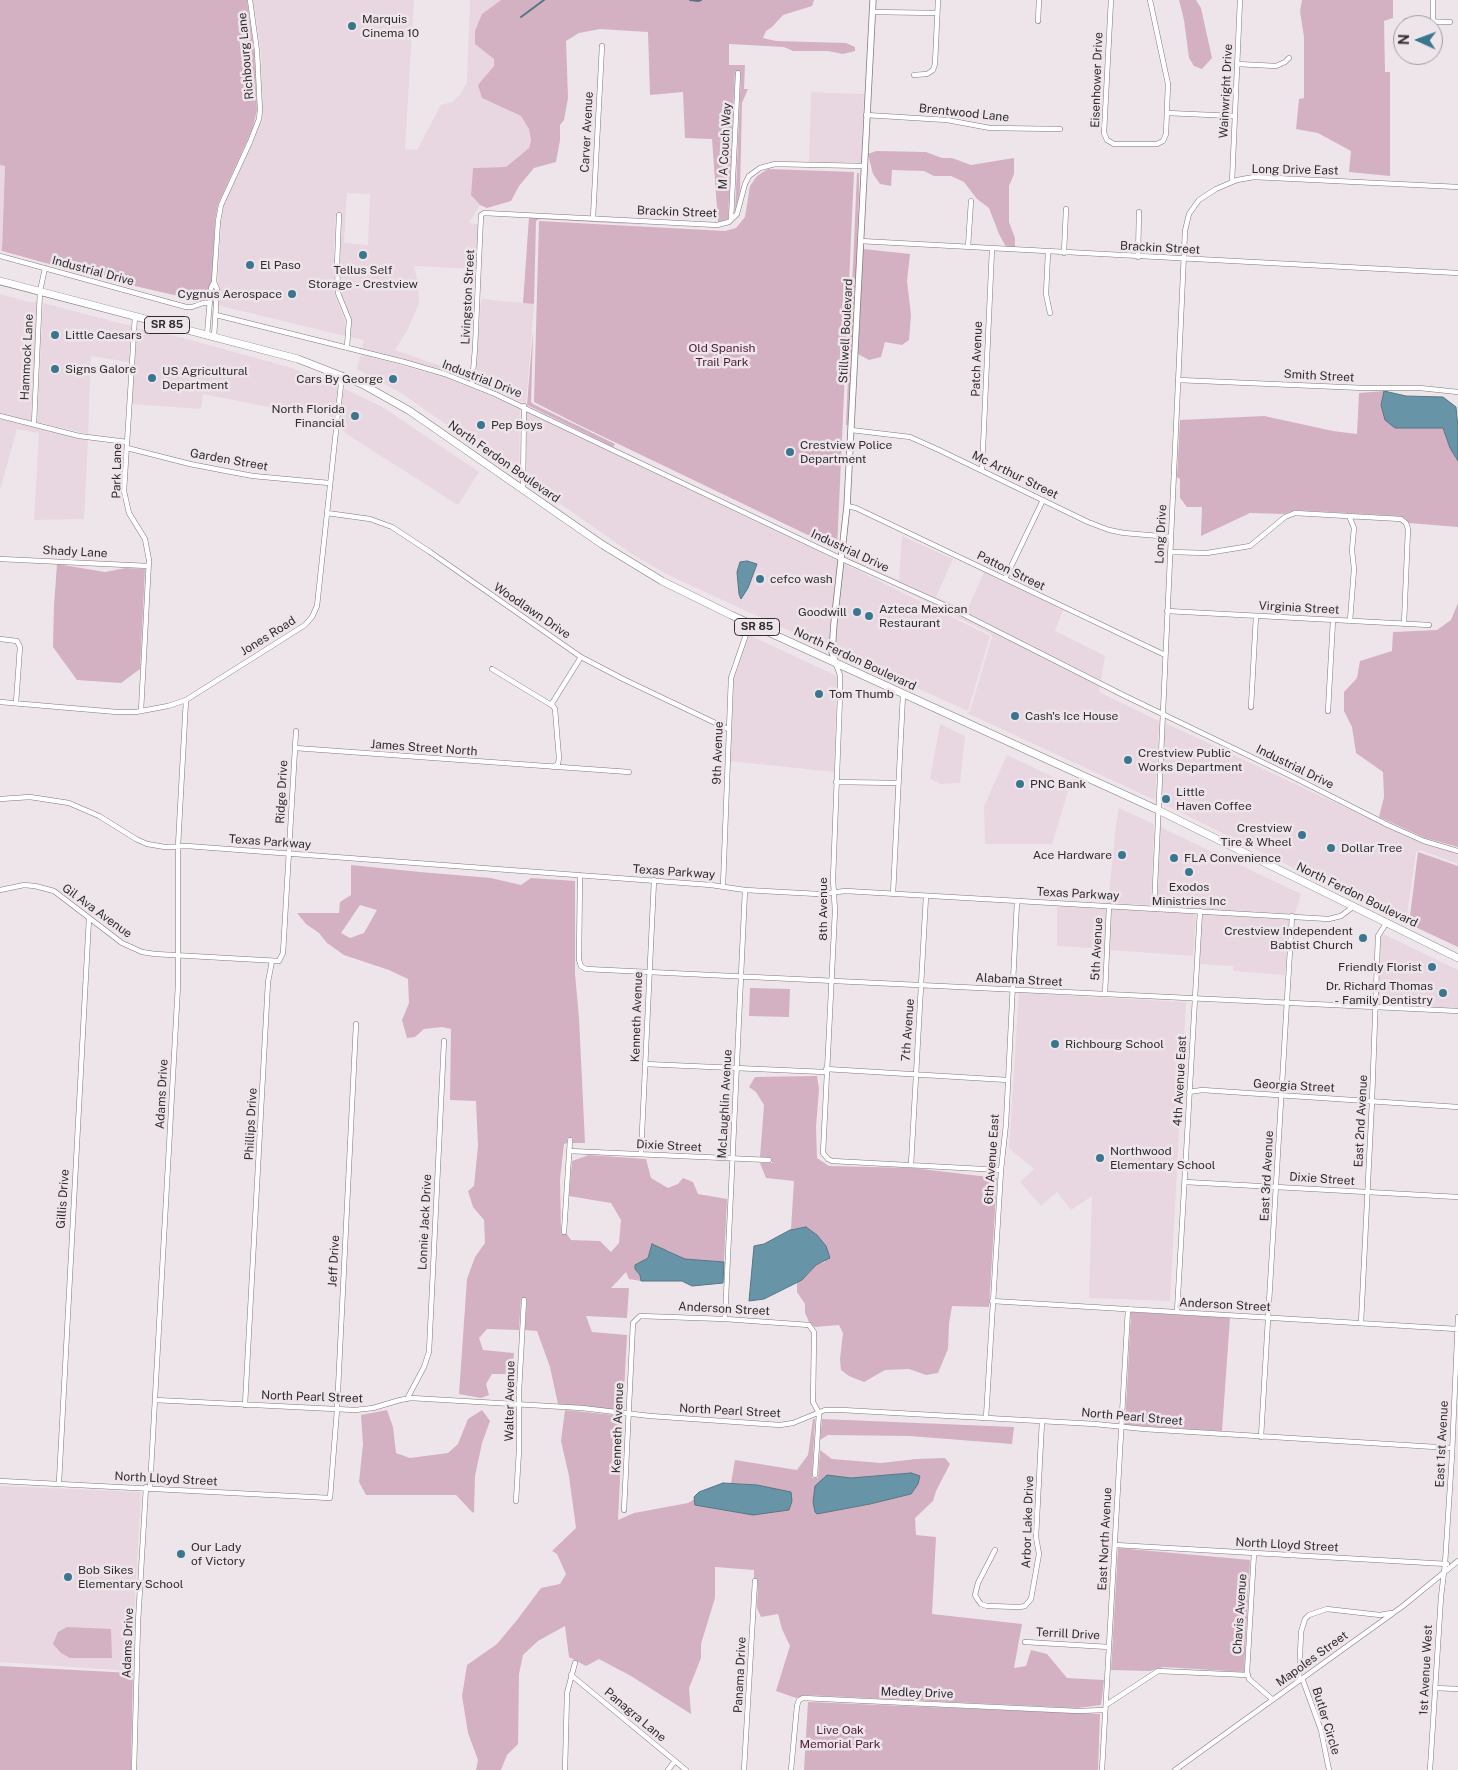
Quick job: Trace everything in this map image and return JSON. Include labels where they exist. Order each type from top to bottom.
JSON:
[{"type":"main road","name":"North Ferdon Boulevard","points":[[0,281],[298,359],[342,375],[378,392],[410,411],[603,545],[654,576],[750,624],[835,661],[1158,810],[1458,958]]},
{"type":"street","name":"Richbourg Lane","points":[[211,336],[211,288],[214,282],[218,221],[221,205],[256,128],[260,110],[258,51],[250,0]]},
{"type":"street","name":"Stillwell Boulevard","points":[[835,661],[832,652],[847,506],[873,0]]},
{"type":"street","points":[[914,75],[927,74],[933,70],[935,64],[938,0]]},
{"type":"street","points":[[1038,21],[1039,0]]},
{"type":"street","name":"Eisenhower Drive","points":[[1111,0],[1104,133],[1107,140],[1114,144],[1157,144],[1163,141],[1166,134],[1168,84],[1150,0]]},
{"type":"street","name":"Wainwright Drive","points":[[1232,182],[1240,0]]},
{"type":"street","points":[[1433,0],[1433,15]]},
{"type":"street","points":[[872,12],[938,13]]},
{"type":"street","points":[[1443,22],[1450,22]]},
{"type":"street","name":"Carver Avenue","points":[[592,218],[602,46]]},
{"type":"street","points":[[1237,64],[1276,66],[1289,58]]},
{"type":"street","name":"M A Couch Way","points":[[731,220],[738,73]]},
{"type":"street","points":[[1167,113],[1234,116]]},
{"type":"street","name":"Brentwood Lane","points":[[866,115],[947,120],[990,128],[1060,129]]},
{"type":"street","name":"Brackin Street","points":[[481,242],[481,215],[484,213],[718,225],[731,220],[739,210],[745,184],[749,176],[760,168],[775,164],[864,166]]},
{"type":"street","name":"Long Drive East","points":[[1184,259],[1186,224],[1192,208],[1202,198],[1232,182],[1267,176],[1458,187]]},
{"type":"street","points":[[968,247],[971,201]]},
{"type":"street","points":[[1064,253],[1066,209]]},
{"type":"street","points":[[1138,257],[1139,212]]},
{"type":"street","points":[[339,215],[336,265],[338,293],[348,320],[347,347]]},
{"type":"street","name":"Brackin Street","points":[[860,241],[1458,273]]},
{"type":"street","name":"Livingston Street","points":[[472,384],[481,242]]},
{"type":"street","name":"Patch Avenue","points":[[982,470],[992,249]]},
{"type":"street","points":[[1048,252],[1046,294],[1050,313]]},
{"type":"street","name":"Industrial Drive","points":[[0,256],[186,307],[210,303]]},
{"type":"street","name":"Long Drive","points":[[1154,908],[1184,259]]},
{"type":"street","name":"Hammock Lane","points":[[34,424],[40,291],[45,268]]},
{"type":"street","name":"Richbourg Lane","points":[[211,336],[216,315],[217,289],[214,282]]},
{"type":"street","name":"Industrial Drive","points":[[216,315],[298,337],[347,347],[437,372],[472,384],[524,406],[842,559],[953,609],[1388,825],[1424,840],[1458,851]]},
{"type":"street","name":"Park Lane","points":[[135,316],[125,500],[129,513],[145,539],[148,552],[141,710]]},
{"type":"street","name":"Jones Road","points":[[0,702],[117,712],[141,710],[186,700],[299,629],[312,617],[317,606],[342,375]]},
{"type":"street","name":"Smith Street","points":[[1178,380],[1364,388],[1426,388],[1458,392]]},
{"type":"street","points":[[523,489],[524,406]]},
{"type":"street","points":[[0,416],[79,436],[127,442]]},
{"type":"street","name":"Mc Arthur Street","points":[[851,430],[910,438],[1109,530],[1171,537]]},
{"type":"street","name":"Garden Street","points":[[127,448],[253,476],[329,483]]},
{"type":"street","points":[[1005,579],[1043,500]]},
{"type":"street","name":"Patton Street","points":[[847,506],[856,508],[1166,655]]},
{"type":"street","name":"Woodlawn Drive","points":[[327,513],[370,519],[392,527],[581,657],[728,729]]},
{"type":"street","points":[[1170,552],[1207,553],[1250,546],[1284,517],[1295,513],[1399,519],[1408,526],[1404,624]]},
{"type":"street","points":[[1349,516],[1354,528],[1352,550],[1354,569],[1350,621]]},
{"type":"street","name":"Shady Lane","points":[[0,559],[148,566]]},
{"type":"street","name":"Virginia Street","points":[[1167,611],[1429,625]]},
{"type":"street","points":[[1251,707],[1256,616]]},
{"type":"street","points":[[1328,711],[1333,620]]},
{"type":"street","name":"9th Avenue","points":[[723,886],[728,729],[732,672],[750,624]]},
{"type":"street","points":[[0,639],[14,640],[18,642],[20,647],[16,704]]},
{"type":"street","points":[[551,705],[581,657]]},
{"type":"street","name":"8th Avenue","points":[[835,661],[840,675],[834,911],[823,1153],[825,1157],[832,1161],[910,1165]]},
{"type":"street","points":[[492,669],[555,709],[559,758],[558,764],[553,767]]},
{"type":"street","points":[[892,894],[904,694]]},
{"type":"street","name":"Adams Drive","points":[[134,1770],[138,1630],[155,1400],[179,956],[178,846],[186,700]]},
{"type":"street","name":"Ridge Drive","points":[[289,853],[296,731]]},
{"type":"street","name":"James Street North","points":[[295,748],[629,772]]},
{"type":"street","points":[[836,782],[898,783]]},
{"type":"street","name":"Texas Parkway","points":[[0,799],[30,797],[68,803],[99,816],[141,842],[165,847],[187,846],[289,853],[654,880],[723,886],[745,890],[818,894],[833,892],[892,894],[1335,918],[1342,916],[1354,906]]},
{"type":"street","name":"Phillips Drive","points":[[245,1405],[268,982],[272,961],[278,962],[282,958],[283,953],[289,853]]},
{"type":"street","name":"Alabama Street","points":[[580,875],[579,960],[582,968],[593,970],[1458,1011]]},
{"type":"street","name":"Kenneth Avenue","points":[[641,1154],[654,880]]},
{"type":"street","name":"Gil Ava Avenue","points":[[0,890],[24,885],[46,888],[57,893],[122,943],[135,949],[155,954],[272,961]]},
{"type":"street","name":"McLaughlin Avenue","points":[[725,1319],[745,890]]},
{"type":"street","name":"7th Avenue","points":[[910,1165],[926,896]]},
{"type":"street","name":"6th Avenue East","points":[[986,1418],[1000,1170],[1006,1124],[1017,901]]},
{"type":"street","name":"5th Avenue","points":[[1105,994],[1109,906]]},
{"type":"street","name":"4th Avenue East","points":[[1177,1312],[1200,911]]},
{"type":"street","name":"East 3rd Avenue","points":[[1261,1437],[1292,916]]},
{"type":"street","name":"Gillis Drive","points":[[58,1482],[89,918]]},
{"type":"street","name":"East 2nd Avenue","points":[[1361,1323],[1378,936],[1387,922]]},
{"type":"street","name":"Jeff Drive","points":[[330,1498],[337,1410],[356,1024]]},
{"type":"street","name":"Lonnie Jack Drive","points":[[407,1399],[424,1367],[429,1345],[444,1041]]},
{"type":"street","points":[[646,1064],[826,1070],[1008,1080]]},
{"type":"street","name":"Georgia Street","points":[[1189,1092],[1202,1090],[1458,1107]]},
{"type":"street","points":[[564,1232],[570,1140]]},
{"type":"street","name":"Dixie Street","points":[[569,1151],[769,1160]]},
{"type":"street","points":[[910,1165],[1000,1170]]},
{"type":"street","name":"Dixie Street","points":[[1185,1182],[1458,1197]]},
{"type":"street","name":"Walter Avenue","points":[[516,1501],[524,1300]]},
{"type":"street","name":"Anderson Street","points":[[992,1301],[1457,1329]]},
{"type":"street","name":"East North Avenue","points":[[1102,1770],[1128,1309]]},
{"type":"street","name":"Anderson Street","points":[[636,1318],[646,1315],[805,1323],[811,1326],[814,1336],[813,1402],[819,1413]]},
{"type":"street","name":"East 1st Avenue","points":[[1444,1572],[1452,1454],[1458,1316]]},
{"type":"street","name":"Kenneth Avenue","points":[[624,1510],[633,1323],[636,1318]]},
{"type":"street","points":[[1454,1389],[1458,1394]]},
{"type":"street","name":"North Pearl Street","points":[[155,1400],[362,1410],[407,1399],[582,1408],[629,1414],[780,1425],[793,1423],[829,1410],[842,1410],[1095,1424],[1261,1437],[1452,1448]]},
{"type":"street","points":[[815,1476],[819,1413]]},
{"type":"street","name":"Arbor Lake Drive","points":[[995,1550],[978,1583],[975,1595],[981,1604],[987,1606],[1025,1606],[1031,1598],[1039,1554],[1036,1537],[1042,1421]]},
{"type":"street","points":[[1452,1454],[1458,1450]]},
{"type":"street","name":"North Lloyd Street","points":[[0,1480],[330,1498]]},
{"type":"street","name":"North Lloyd Street","points":[[1115,1545],[1456,1564]]},
{"type":"street","name":"Chavis Avenue","points":[[1248,1675],[1247,1650],[1254,1554]]},
{"type":"street","name":"Mapoles Street","points":[[1175,1770],[1393,1613],[1456,1564]]},
{"type":"street","name":"1st Avenue West","points":[[1430,1770],[1444,1572]]},
{"type":"street","name":"Panama Drive","points":[[744,1770],[755,1581]]},
{"type":"street","points":[[1300,1679],[1301,1632],[1309,1615],[1327,1609],[1380,1615],[1393,1613]]},
{"type":"street","name":"Terrill Drive","points":[[1025,1642],[1109,1647]]},
{"type":"street","points":[[565,1770],[566,1704],[575,1663]]},
{"type":"street","points":[[1106,1708],[1158,1671],[1248,1675],[1272,1699]]},
{"type":"street","name":"Panagra Lane","points":[[571,1675],[686,1770]]},
{"type":"street","name":"Butler Circle","points":[[1300,1679],[1321,1730],[1329,1770]]},
{"type":"street","points":[[1435,1688],[1458,1689]]},
{"type":"street","name":"Medley Drive","points":[[791,1770],[797,1706],[803,1698],[1059,1710],[1106,1708]]},
{"type":"street","points":[[668,1770],[675,1761]]},
{"type":"shaded area","points":[[253,0],[414,0],[405,149],[417,150],[441,105],[452,102],[460,95],[467,82],[470,0],[501,0],[482,14],[487,52],[494,59],[494,66],[487,76],[482,98],[521,116],[529,128],[531,141],[529,148],[506,167],[473,168],[471,195],[480,205],[469,223],[478,224],[476,269],[414,266],[418,284],[419,303],[408,329],[395,350],[464,374],[470,370],[469,380],[362,349],[364,340],[351,337],[351,320],[341,293],[342,212],[336,212],[333,265],[335,294],[345,321],[345,336],[217,305],[221,221],[224,205],[262,120],[261,51]],"holes":[[[347,193],[370,194],[368,245],[344,243]]]},
{"type":"shaded area","points":[[811,92],[864,94],[861,163],[809,162]]},
{"type":"shaded area","points":[[0,165],[5,166],[2,251],[0,251]]},
{"type":"shaded area","points":[[0,294],[29,302],[37,302],[31,421],[0,413]]},
{"type":"shaded area","points":[[481,299],[534,304],[526,404],[475,382]]},
{"type":"shaded area","points":[[43,303],[131,326],[129,362],[91,356],[88,434],[37,422]]},
{"type":"shaded area","points":[[137,328],[183,338],[292,368],[338,386],[334,420],[329,415],[289,411],[203,394],[201,409],[132,404]]},
{"type":"shaded area","points":[[361,354],[444,377],[520,408],[519,475],[401,393],[357,369]]},
{"type":"shaded area","points":[[343,388],[384,408],[479,472],[458,505],[345,433],[339,426]]},
{"type":"shaded area","points":[[527,412],[838,561],[829,649],[668,575],[635,556],[526,480]]},
{"type":"shaded area","points":[[0,419],[88,440],[84,519],[34,520],[39,433],[17,429],[0,490]]},
{"type":"shaded area","points":[[902,536],[953,559],[936,597],[967,610],[984,572],[1063,610],[1055,631],[1105,656],[1101,680],[955,607],[845,558],[845,556],[899,580]]},
{"type":"shaded area","points":[[843,563],[990,636],[968,711],[835,651]]},
{"type":"shaded area","points":[[886,582],[952,611],[1100,686],[1099,692],[1159,721],[1155,800],[967,713],[970,711],[992,637],[991,634]]},
{"type":"shaded area","points":[[749,635],[837,676],[834,772],[730,761],[734,679]]},
{"type":"shaded area","points":[[1165,723],[1387,827],[1423,843],[1458,854],[1458,864],[1420,850],[1416,852],[1406,923],[1161,803]]},
{"type":"shaded area","points":[[940,724],[965,736],[960,783],[941,784],[930,779]]},
{"type":"shaded area","points":[[1007,755],[1070,785],[1052,844],[985,844],[984,806]]},
{"type":"shaded area","points":[[1119,808],[1154,824],[1151,905],[1108,903]]},
{"type":"shaded area","points":[[1160,827],[1301,894],[1295,914],[1157,906]]},
{"type":"shaded area","points":[[1057,906],[1106,909],[1104,949],[1057,946]]},
{"type":"shaded area","points":[[1112,909],[1196,914],[1193,956],[1110,950]]},
{"type":"shaded area","points":[[1203,914],[1289,919],[1285,975],[1233,971],[1233,966],[1199,964]]},
{"type":"shaded area","points":[[1383,934],[1458,970],[1458,1008],[1378,1004],[1381,937]]},
{"type":"shaded area","name":"Northwood Elementary School","points":[[1019,993],[1186,1002],[1170,1301],[1089,1298],[1092,1196],[1071,1210],[1057,1192],[1041,1206],[1020,1182],[1034,1169],[1009,1148]]},
{"type":"shaded area","name":"Bob Sikes Elementary School","points":[[0,1486],[141,1492],[131,1671],[0,1662]]},
{"type":"green space","points":[[0,0],[247,0],[254,51],[257,110],[253,127],[218,204],[209,303],[100,278],[2,251],[5,166],[0,165]]},
{"type":"green space","points":[[501,0],[814,0],[812,6],[783,15],[766,31],[763,38],[776,41],[846,43],[855,47],[855,51],[843,54],[828,51],[793,51],[784,47],[729,44],[729,65],[745,65],[744,89],[748,89],[742,103],[740,190],[735,212],[741,71],[735,71],[728,219],[718,222],[712,139],[685,138],[683,92],[650,95],[648,32],[600,29],[579,33],[566,41],[568,98],[564,120],[560,125],[560,140],[556,162],[534,168],[519,186],[511,201],[487,208],[480,205],[471,195],[473,168],[506,167],[529,148],[531,141],[529,129],[521,116],[482,98],[478,85],[494,66],[494,59],[475,44],[475,31],[482,14]]},
{"type":"green space","points":[[1179,0],[1196,0],[1201,8],[1212,58],[1202,69],[1194,66],[1189,58],[1184,20]]},
{"type":"green space","points":[[1302,0],[1393,0],[1393,18],[1384,21],[1385,72],[1390,72],[1390,176],[1349,172],[1351,151],[1318,133],[1296,129],[1299,99],[1304,98],[1304,37],[1300,11]]},
{"type":"green space","points":[[876,151],[926,152],[971,165],[1014,158],[1014,174],[1009,186],[1009,222],[1015,238],[1015,247],[1006,247],[989,208],[977,199],[964,182],[951,176],[934,176],[924,171],[892,170],[891,186],[880,184],[873,174],[868,154]]},
{"type":"green space","name":"Old Spanish Trail Park","points":[[768,169],[854,172],[837,549],[534,402],[539,221],[725,231],[736,228],[745,217],[750,186],[757,176]]},
{"type":"green space","points":[[857,173],[859,173],[859,194],[856,271],[848,425],[846,425]]},
{"type":"green space","points":[[529,217],[650,225],[539,219],[536,221],[534,304],[523,303]]},
{"type":"green space","points":[[863,249],[910,254],[907,281],[911,315],[909,340],[902,345],[885,342],[881,357],[869,360],[858,354]]},
{"type":"green space","points":[[533,331],[531,402],[615,444],[613,447],[527,405]]},
{"type":"green space","points":[[1384,391],[1381,405],[1395,428],[1443,428],[1450,448],[1458,461],[1458,527],[1409,523],[1405,518],[1399,516],[1295,510],[1284,514],[1250,513],[1201,536],[1202,507],[1187,507],[1180,498],[1180,479],[1177,477],[1180,420],[1264,416],[1333,431],[1357,434],[1359,393]]},
{"type":"green space","points":[[57,564],[105,572],[126,568],[145,569],[140,669],[121,683],[77,680],[53,647]]},
{"type":"green space","points":[[1458,603],[1458,847],[1425,838],[1379,817],[1384,797],[1383,772],[1356,753],[1352,727],[1344,711],[1344,692],[1357,678],[1360,661],[1392,651],[1393,632],[1437,630],[1451,620]]},
{"type":"green space","points":[[1418,852],[1458,866],[1458,947],[1409,924]]},
{"type":"green space","points":[[351,865],[491,878],[521,885],[531,878],[575,881],[575,974],[585,1143],[573,1143],[573,1138],[567,1138],[567,1143],[564,1144],[560,1179],[561,1234],[567,1234],[571,1240],[600,1241],[611,1252],[619,1243],[621,1220],[611,1203],[569,1196],[572,1161],[589,1155],[646,1159],[651,1178],[668,1188],[678,1184],[683,1178],[693,1182],[698,1194],[727,1199],[724,1262],[685,1259],[667,1250],[649,1258],[635,1269],[640,1275],[641,1281],[629,1279],[626,1272],[611,1288],[629,1288],[627,1318],[586,1316],[592,1332],[627,1335],[623,1411],[558,1404],[550,1367],[537,1331],[525,1330],[527,1298],[521,1298],[519,1330],[487,1329],[479,1338],[483,1350],[514,1353],[512,1374],[492,1374],[486,1384],[489,1395],[481,1398],[459,1394],[467,1279],[475,1257],[485,1243],[484,1220],[473,1207],[468,1191],[474,1186],[478,1146],[476,1101],[450,1100],[451,1029],[442,1027],[424,1029],[415,1037],[407,1038],[402,1020],[409,1003],[408,979],[389,970],[344,955],[327,943],[297,913],[339,913],[340,902],[351,895]],"holes":[[[360,905],[377,910],[364,933],[350,938],[341,933]]]},
{"type":"green space","points":[[750,988],[790,989],[789,1017],[749,1016]]},
{"type":"green space","points":[[817,1076],[819,1089],[816,1127],[817,1158],[829,1166],[913,1168],[997,1178],[989,1307],[952,1306],[948,1349],[938,1373],[926,1375],[909,1369],[885,1370],[864,1382],[849,1376],[841,1370],[840,1359],[843,1333],[839,1325],[815,1327],[809,1322],[805,1313],[805,1304],[797,1292],[797,1282],[802,1280],[816,1265],[825,1262],[826,1246],[817,1235],[806,1227],[791,1229],[794,1181],[766,1178],[760,1163],[772,1163],[772,1158],[760,1157],[764,1105],[756,1092],[749,1087],[755,1077]]},
{"type":"green space","points":[[1131,1312],[1230,1318],[1222,1431],[1125,1425]]},
{"type":"green space","points":[[387,1410],[393,1427],[396,1453],[410,1458],[448,1453],[458,1444],[468,1419],[482,1410],[490,1421],[482,1443],[475,1476],[474,1513],[456,1495],[366,1495],[359,1482],[363,1444],[361,1415]]},
{"type":"green space","points":[[565,1410],[623,1416],[618,1520],[634,1513],[688,1503],[695,1499],[695,1505],[757,1485],[731,1483],[735,1460],[797,1470],[808,1455],[813,1419],[815,1419],[812,1478],[818,1478],[820,1450],[832,1459],[881,1463],[945,1458],[950,1464],[933,1501],[915,1518],[916,1535],[936,1537],[932,1614],[1022,1624],[1014,1668],[1026,1666],[1031,1650],[1047,1654],[1067,1678],[1104,1680],[1101,1705],[1077,1708],[804,1695],[796,1698],[776,1691],[790,1646],[782,1629],[778,1614],[761,1617],[757,1608],[758,1579],[754,1578],[754,1570],[715,1567],[715,1598],[701,1644],[701,1658],[689,1688],[691,1714],[631,1676],[599,1659],[586,1666],[569,1657],[565,1626],[538,1641],[523,1655],[519,1674],[518,1744],[507,1755],[501,1770],[476,1770],[478,1760],[468,1733],[462,1696],[467,1665],[497,1644],[541,1588],[560,1584],[566,1574],[557,1554],[552,1551],[576,1528],[569,1476],[561,1441]],"holes":[[[911,1473],[911,1494],[870,1504],[817,1514],[827,1475],[851,1478]]]},
{"type":"green space","points":[[822,1419],[1014,1427],[1012,1444],[909,1436],[828,1435],[820,1440]]},
{"type":"green space","points":[[1118,1548],[1250,1560],[1244,1672],[1163,1667],[1150,1671],[1111,1670]]},
{"type":"green space","points":[[67,1627],[111,1629],[112,1658],[70,1658],[61,1653],[53,1644],[58,1632]]},
{"type":"green space","points":[[0,1666],[131,1673],[133,1671],[131,1770],[0,1770]]},
{"type":"green space","name":"Live Oak Memorial Park","points":[[808,1702],[1100,1714],[1098,1770],[804,1770]]},
{"type":"water","points":[[1384,391],[1406,396],[1443,397],[1456,407],[1458,461],[1450,448],[1443,428],[1395,428],[1385,420],[1381,405]]},
{"type":"water","points":[[747,561],[757,564],[748,588],[741,599],[737,572],[740,562]]},
{"type":"water","points":[[806,1227],[817,1235],[826,1246],[830,1258],[816,1265],[802,1280],[764,1299],[749,1301],[754,1246],[764,1244],[790,1230]]},
{"type":"water","points":[[652,1244],[685,1259],[724,1262],[723,1283],[692,1286],[682,1281],[641,1281],[635,1265],[648,1258]]},
{"type":"water","points":[[911,1473],[920,1476],[918,1484],[911,1494],[817,1514],[815,1512],[813,1502],[815,1486],[827,1475],[851,1478]]},
{"type":"water","points":[[723,1483],[757,1485],[791,1492],[792,1501],[789,1510],[753,1515],[695,1505],[694,1497],[699,1492]]},
{"type":"waterway","points":[[521,17],[544,0]]},
{"type":"waterway","points":[[690,0],[701,0]]},
{"type":"place","name":"Marquis Cinema 10","points":[[352,26]]},
{"type":"place","name":"Tellus Self Storage - Crestview","points":[[363,255]]},
{"type":"place","name":"El Paso","points":[[250,265]]},
{"type":"place","name":"Cygnus Aerospace","points":[[292,294]]},
{"type":"place","name":"Little Caesars","points":[[55,335]]},
{"type":"place","name":"Signs Galore","points":[[55,369]]},
{"type":"place","name":"US Agricultural Department","points":[[152,378]]},
{"type":"place","name":"Cars By George","points":[[393,379]]},
{"type":"place","name":"North Florida Financial","points":[[355,416]]},
{"type":"place","name":"Pep Boys","points":[[481,425]]},
{"type":"place","name":"Crestview Police Department","points":[[790,452]]},
{"type":"place","name":"cefco wash","points":[[760,579]]},
{"type":"place","name":"Goodwill","points":[[857,612]]},
{"type":"place","name":"Azteca Mexican Restaurant","points":[[869,616]]},
{"type":"place","name":"Tom Thumb","points":[[819,694]]},
{"type":"place","name":"Cash's Ice House","points":[[1015,716]]},
{"type":"place","name":"Crestview Public Works Department","points":[[1128,760]]},
{"type":"place","name":"PNC Bank","points":[[1020,784]]},
{"type":"place","name":"Little Haven Coffee","points":[[1166,799]]},
{"type":"place","name":"Crestview Tire & Wheel","points":[[1302,835]]},
{"type":"place","name":"Dollar Tree","points":[[1331,848]]},
{"type":"place","name":"Ace Hardware","points":[[1122,855]]},
{"type":"place","name":"FLA Convenience","points":[[1174,858]]},
{"type":"place","name":"Exodos Ministries Inc","points":[[1189,872]]},
{"type":"place","name":"Crestview Independent Babtist Church","points":[[1363,938]]},
{"type":"place","name":"Friendly Florist","points":[[1432,967]]},
{"type":"place","name":"Dr. Richard Thomas - Family Dentistry","points":[[1443,993]]},
{"type":"place","name":"Richbourg School","points":[[1055,1044]]},
{"type":"place","name":"Northwood Elementary School","points":[[1100,1158]]},
{"type":"place","name":"Our Lady of Victory","points":[[181,1554]]},
{"type":"place","name":"Bob Sikes Elementary School","points":[[68,1577]]}]
